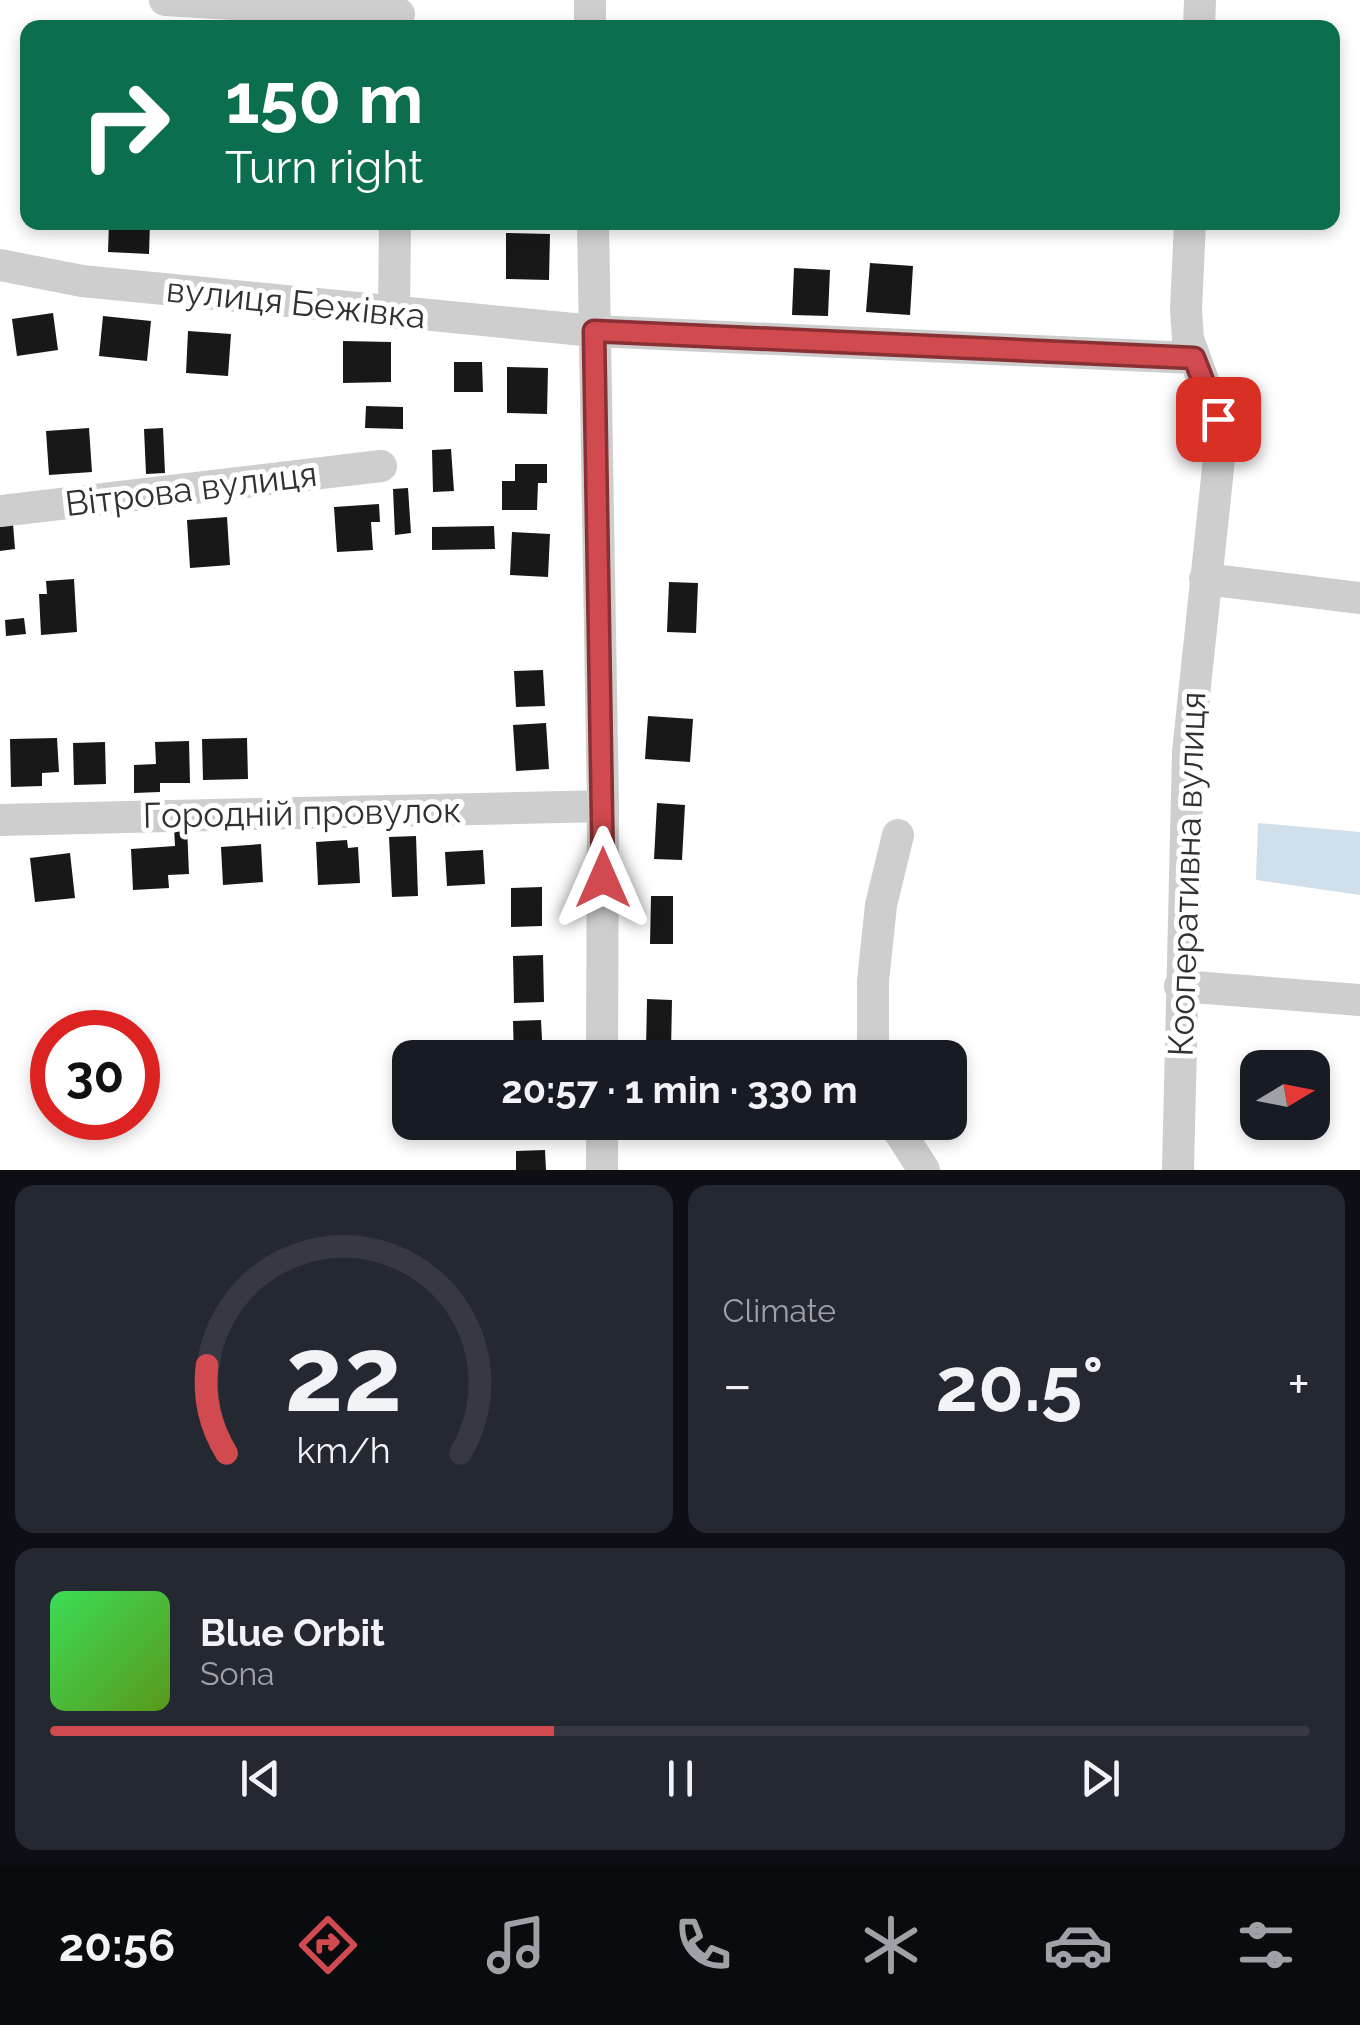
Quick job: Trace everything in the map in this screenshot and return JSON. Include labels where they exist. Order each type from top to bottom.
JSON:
[{"type":"street","points":[[165,0],[399,14]]},
{"type":"street","points":[[394,313],[395,230]]},
{"type":"street","points":[[593,230],[603,806],[602,1040]]},
{"type":"street","name":"Кооперативна вулиця","points":[[1178,1170],[1188,752],[1219,459],[1218,419],[1194,358],[1186,310],[1190,230]]},
{"type":"street","name":"вулиця Бежівка","points":[[0,266],[82,280],[594,331],[1194,358]]},
{"type":"street","name":"Вітрова вулиця","points":[[0,511],[381,466]]},
{"type":"street","points":[[1205,580],[1360,598]]},
{"type":"street","name":"Городній провулок","points":[[0,820],[603,806]]},
{"type":"street","points":[[874,1040],[873,981],[879,924],[898,835]]},
{"type":"street","points":[[1180,986],[1360,1000]]},
{"type":"street","points":[[602,1140],[602,1170]]},
{"type":"street","points":[[904,1140],[924,1170]]},
{"type":"shaded area","points":[[1258,823],[1360,832],[1360,895],[1256,880]]},
{"type":"building","points":[[109,230],[150,230],[149,254],[108,252]]},
{"type":"building","points":[[506,233],[550,234],[549,280],[506,279]]},
{"type":"building","points":[[870,263],[913,266],[910,315],[866,312]]},
{"type":"building","points":[[794,268],[830,270],[828,316],[792,315]]},
{"type":"building","points":[[53,313],[58,350],[17,356],[12,319]]},
{"type":"building","points":[[103,316],[151,321],[147,361],[99,356]]},
{"type":"building","points":[[188,331],[231,334],[228,376],[186,373]]},
{"type":"building","points":[[343,341],[391,342],[391,382],[343,383]]},
{"type":"building","points":[[454,362],[482,362],[483,392],[454,392]]},
{"type":"building","points":[[507,367],[548,368],[547,414],[507,413]]},
{"type":"building","points":[[366,406],[403,407],[403,429],[365,428]]},
{"type":"building","points":[[89,428],[92,472],[49,475],[46,431]]},
{"type":"building","points":[[163,428],[165,473],[146,474],[144,429]]},
{"type":"building","points":[[451,449],[454,491],[433,492],[432,450]]},
{"type":"building","points":[[515,464],[547,464],[547,483],[538,483],[537,510],[502,510],[502,481],[515,481]]},
{"type":"building","points":[[408,488],[411,533],[395,535],[393,489]]},
{"type":"building","points":[[379,504],[380,522],[371,522],[373,550],[337,552],[334,507]]},
{"type":"building","points":[[227,517],[230,565],[190,568],[187,520]]},
{"type":"building","points":[[13,524],[15,549],[0,551],[0,525]]},
{"type":"building","points":[[494,526],[495,549],[432,550],[432,527]]},
{"type":"building","points":[[512,532],[550,534],[548,577],[510,575]]},
{"type":"building","points":[[74,579],[77,632],[41,635],[39,594],[47,594],[46,581]]},
{"type":"building","points":[[669,582],[698,583],[696,633],[667,632]]},
{"type":"building","points":[[24,618],[26,634],[6,636],[5,620]]},
{"type":"building","points":[[543,670],[545,706],[516,707],[514,671]]},
{"type":"building","points":[[648,716],[693,719],[690,762],[645,759]]},
{"type":"building","points":[[546,723],[549,769],[516,771],[513,725]]},
{"type":"building","points":[[57,738],[59,772],[42,773],[42,786],[11,787],[10,739]]},
{"type":"building","points":[[247,738],[248,779],[203,780],[202,739]]},
{"type":"building","points":[[189,741],[190,783],[160,783],[160,792],[134,793],[134,765],[156,764],[155,742]]},
{"type":"building","points":[[105,742],[106,784],[74,785],[73,743]]},
{"type":"building","points":[[657,803],[685,805],[682,860],[654,859]]},
{"type":"building","points":[[187,826],[189,874],[168,875],[169,888],[133,890],[131,849],[175,846],[174,827]]},
{"type":"building","points":[[416,836],[418,896],[392,897],[389,837]]},
{"type":"building","points":[[347,840],[348,848],[358,847],[360,883],[318,885],[316,842]]},
{"type":"building","points":[[261,844],[263,882],[223,885],[221,847]]},
{"type":"building","points":[[483,850],[485,884],[447,886],[445,852]]},
{"type":"building","points":[[70,853],[75,898],[35,902],[30,858]]},
{"type":"building","points":[[542,887],[542,926],[511,927],[511,888]]},
{"type":"building","points":[[651,896],[673,896],[673,944],[650,944]]},
{"type":"building","points":[[543,955],[544,1002],[514,1003],[513,956]]},
{"type":"building","points":[[647,999],[672,1000],[671,1040],[646,1040]]},
{"type":"building","points":[[541,1020],[542,1040],[514,1040],[513,1021]]},
{"type":"building","points":[[545,1150],[546,1170],[516,1170],[516,1151]]},
{"type":"route","points":[[603,878],[594,331],[1194,358],[1218,419]]}]
